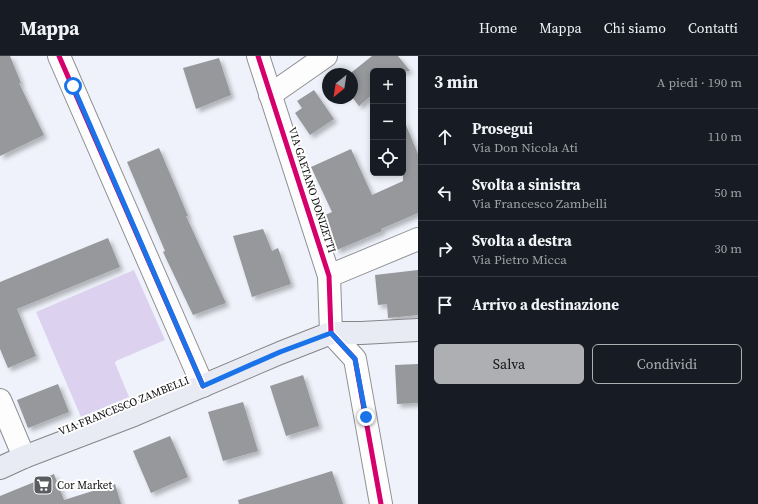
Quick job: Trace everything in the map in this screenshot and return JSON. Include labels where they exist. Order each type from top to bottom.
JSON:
[{"type":"main road","name":"VIA FRANCESCO ZAMBELLI","points":[[0,468],[24,457],[134,415],[280,352],[331,333],[418,330]]},
{"type":"street","points":[[59,56],[203,386]]},
{"type":"street","name":"VIA GAETANO DONIZETTI","points":[[258,56],[330,276],[331,333]]},
{"type":"street","points":[[270,95],[326,56]]},
{"type":"street","points":[[330,276],[418,239]]},
{"type":"street","points":[[331,333],[355,359],[381,504]]},
{"type":"street","points":[[0,400],[24,457]]},
{"type":"shaded area","points":[[134,270],[165,340],[116,361],[115,363],[129,397],[81,417],[36,312]]},
{"type":"building","points":[[0,56],[10,56],[21,83],[19,83],[44,135],[0,156]]},
{"type":"building","points":[[372,56],[398,56],[410,71],[406,71],[406,68],[370,68],[370,97],[359,106],[357,104],[357,68]]},
{"type":"building","points":[[219,58],[231,95],[196,109],[183,68]]},
{"type":"building","points":[[314,90],[322,104],[324,104],[334,119],[310,135],[295,113],[302,108],[297,101]]},
{"type":"building","points":[[406,125],[418,154],[418,213],[381,229],[382,231],[337,250],[323,216],[332,212],[311,167],[351,149],[372,195],[403,181],[403,176],[406,176]]},
{"type":"building","points":[[159,148],[188,216],[186,216],[226,303],[193,315],[163,252],[165,251],[127,162]]},
{"type":"building","points":[[263,229],[272,251],[278,248],[291,284],[252,297],[233,236]]},
{"type":"building","points":[[108,238],[120,267],[17,309],[36,356],[8,368],[0,349],[0,282]]},
{"type":"building","points":[[418,270],[418,315],[388,318],[387,304],[378,305],[375,275]]},
{"type":"building","points":[[418,364],[418,403],[397,404],[395,365]]},
{"type":"building","points":[[303,375],[319,426],[286,436],[270,386]]},
{"type":"building","points":[[58,384],[69,412],[28,428],[17,400]]},
{"type":"building","points":[[243,402],[258,451],[223,461],[208,412]]},
{"type":"building","points":[[170,436],[188,477],[151,493],[133,451]]},
{"type":"building","points":[[332,471],[343,504],[239,504],[238,500]]},
{"type":"building","name":"Cor Market","points":[[54,474],[64,500],[115,484],[121,504],[0,504],[0,496]]},
{"type":"cycle path","points":[[59,56],[203,386]]},
{"type":"cycle path","points":[[258,56],[329,276],[331,333],[355,359],[381,504]]},
{"type":"place","name":"Cor Market","points":[[43,485]]},
{"type":"route","points":[[73,86],[203,386],[280,352],[331,333],[355,359],[366,417]]}]
